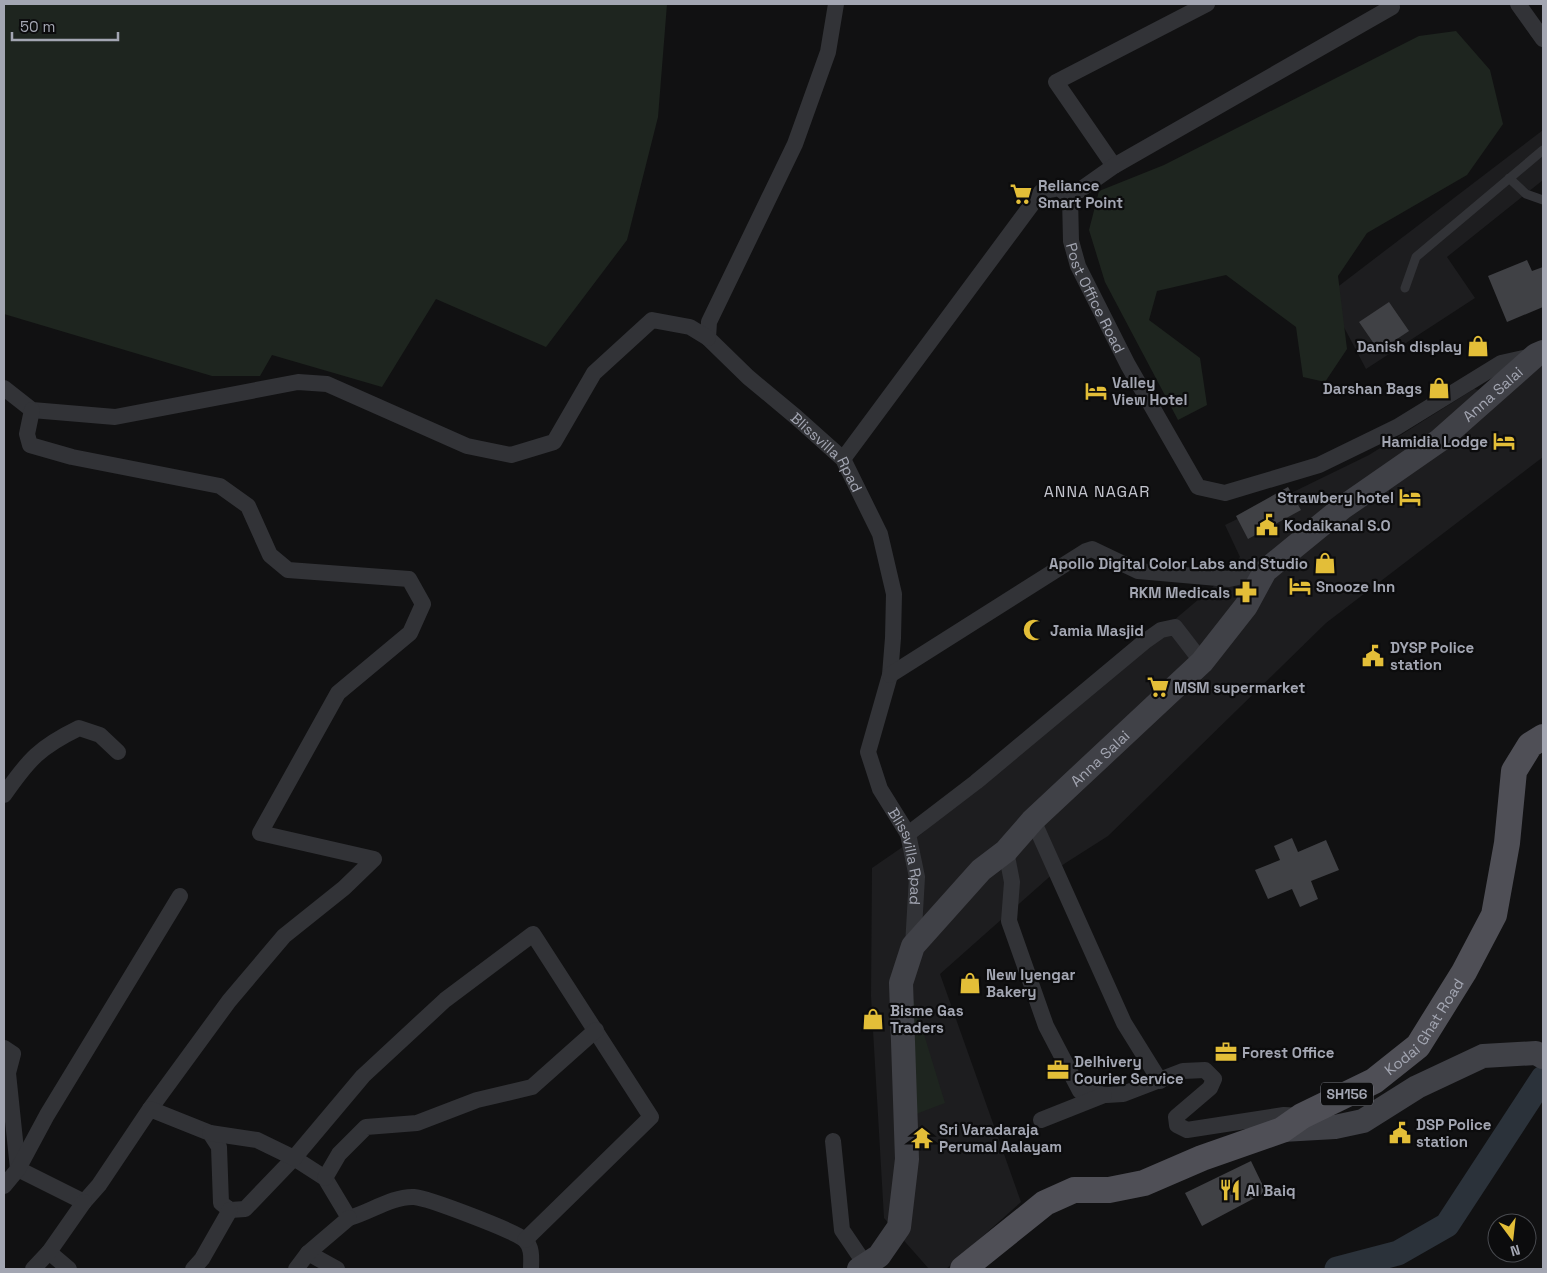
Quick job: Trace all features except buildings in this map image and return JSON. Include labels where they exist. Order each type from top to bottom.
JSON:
[{"type":"main road","name":"Kodai Ghat Road","points":[[963,1269],[1046,1203],[1074,1190],[1109,1190],[1144,1183],[1292,1123],[1374,1081],[1418,1046],[1464,972],[1494,915],[1507,843],[1514,771],[1530,745],[1543,737]]},
{"type":"street","points":[[708,338],[710,322],[795,144],[828,52],[836,4]]},
{"type":"street","points":[[1114,166],[1056,82],[1207,4]]},
{"type":"street","points":[[1518,4],[1543,39]]},
{"type":"street","points":[[843,459],[1041,192],[1059,188],[1070,197],[1114,166],[1392,7]]},
{"type":"street","name":"Post Office Road","points":[[1070,197],[1071,241],[1078,266],[1128,365],[1198,487],[1225,492],[1319,466],[1396,427],[1501,363],[1540,353]]},
{"type":"street","name":"Blissvilla Rpad","points":[[32,410],[115,417],[298,382],[327,384],[467,446],[511,455],[554,442],[594,373],[652,320],[690,328],[708,338],[748,378],[796,416],[843,459],[880,534],[894,594],[890,675],[868,752],[880,789],[908,834],[917,877],[913,946]]},
{"type":"street","name":"Anna Salai","points":[[862,1267],[880,1256],[899,1227],[907,1159],[901,983],[913,946],[982,870],[1006,852],[1034,820],[1202,662],[1246,606],[1265,570],[1342,508],[1440,440],[1540,353]]},
{"type":"street","points":[[4,388],[32,410],[27,434],[30,445],[72,457],[220,486],[248,506],[270,555],[288,570],[409,579],[422,604],[410,633],[338,693],[260,833],[374,859],[344,888],[284,936],[229,1001],[150,1109],[99,1185],[84,1202],[49,1252],[33,1269]]},
{"type":"street","points":[[890,675],[1092,549],[1138,571],[1229,579],[1265,570]]},
{"type":"street","points":[[908,834],[976,782],[1144,642],[1161,630],[1176,627],[1202,662]]},
{"type":"street","points":[[4,795],[32,758],[50,742],[79,728],[100,735],[118,752]]},
{"type":"street","points":[[1034,820],[1124,1023],[1160,1081]]},
{"type":"street","points":[[1006,852],[1012,882],[1009,921],[1046,1026],[1080,1091],[1122,1094],[1183,1071],[1205,1070],[1214,1079],[1210,1088],[1176,1117],[1177,1125],[1187,1130],[1284,1115],[1292,1123],[1335,1127],[1363,1121],[1417,1086],[1483,1056],[1539,1055]]},
{"type":"street","points":[[4,1186],[18,1169],[47,1114],[180,896]]},
{"type":"street","points":[[210,1133],[219,1147],[221,1203],[230,1210],[245,1210],[294,1158],[363,1076],[390,1050],[444,1000],[533,934],[651,1117],[528,1246],[517,1269]]},
{"type":"street","points":[[325,1178],[339,1154],[366,1127],[417,1123],[477,1100],[532,1087],[596,1030]]},
{"type":"street","points":[[4,1048],[13,1054],[8,1073],[18,1169]]},
{"type":"street","points":[[1041,1120],[1106,1094]]},
{"type":"street","points":[[150,1109],[210,1133],[256,1140],[294,1158],[325,1178],[349,1218]]},
{"type":"street","points":[[833,1141],[842,1230],[862,1267]]},
{"type":"street","points":[[18,1169],[84,1202]]},
{"type":"street","points":[[296,1269],[308,1253],[349,1218],[366,1214],[394,1200],[414,1197],[479,1218],[528,1246]]},
{"type":"street","points":[[193,1269],[202,1259],[230,1210]]},
{"type":"street","points":[[528,1246],[531,1269]]},
{"type":"street","points":[[49,1252],[69,1269]]},
{"type":"street","points":[[308,1253],[337,1269]]},
{"type":"lane","points":[[1405,288],[1416,257],[1543,150]]},
{"type":"lane","points":[[1510,178],[1526,194],[1543,200]]},
{"type":"shaded area","points":[[4,4],[667,4],[658,117],[627,240],[546,347],[436,299],[382,387],[272,355],[260,376],[212,376],[4,314]]},
{"type":"shaded area","points":[[1456,31],[1490,70],[1503,124],[1467,175],[1367,233],[1338,276],[1347,349],[1325,382],[1303,377],[1296,327],[1226,275],[1157,291],[1149,320],[1200,358],[1207,405],[1178,420],[1105,282],[1089,230],[1099,191],[1164,165],[1419,36]]},
{"type":"shaded area","points":[[1543,130],[1543,180],[1447,257],[1475,298],[1366,369],[1327,295]]},
{"type":"shaded area","points":[[1543,364],[1543,457],[1326,623],[1108,836],[1064,864],[940,974],[1021,1202],[946,1269],[929,1269],[884,1218],[871,996],[872,868],[920,835],[1212,588],[1240,557],[1225,525],[1369,455],[1474,389],[1507,395]]},
{"type":"shaded area","points":[[912,995],[945,1103],[911,1116]]},
{"type":"waterway","points":[[1337,1269],[1398,1253],[1447,1225],[1543,1078]]},
{"type":"place","name":"Reliance Smart Point","points":[[1021,194]]},
{"type":"place","name":"Danish display","points":[[1478,346]]},
{"type":"place","name":"Darshan Bags","points":[[1439,388]]},
{"type":"place","name":"Valley View Hotel","points":[[1096,391]]},
{"type":"place","name":"Hamidia Lodge","points":[[1504,441]]},
{"type":"place","name":"Strawbery hotel","points":[[1410,497]]},
{"type":"place","name":"Kodaikanal S.O","points":[[1267,525]]},
{"type":"place","name":"Apollo Digital Color Labs and Studio","points":[[1325,563]]},
{"type":"place","name":"Snooze Inn","points":[[1300,586]]},
{"type":"place","name":"RKM Medicals","points":[[1246,592]]},
{"type":"place","name":"Jamia Masjid","points":[[1034,630]]},
{"type":"place","name":"DYSP Police station","points":[[1373,656]]},
{"type":"place","name":"MSM supermarket","points":[[1158,687]]},
{"type":"place","name":"New Iyengar Bakery","points":[[970,983]]},
{"type":"place","name":"Bisme Gas Traders","points":[[873,1019]]},
{"type":"place","name":"Forest Office","points":[[1226,1052]]},
{"type":"place","name":"Delhivery Courier Service","points":[[1058,1070]]},
{"type":"place","name":"DSP Police station","points":[[1400,1133]]},
{"type":"place","name":"Sri Varadaraja Perumal Aalayam","points":[[922,1138]]},
{"type":"place","name":"Al Baiq","points":[[1230,1190]]},
{"type":"district","name":"ANNA NAGAR","points":[[1097,491]]}]
